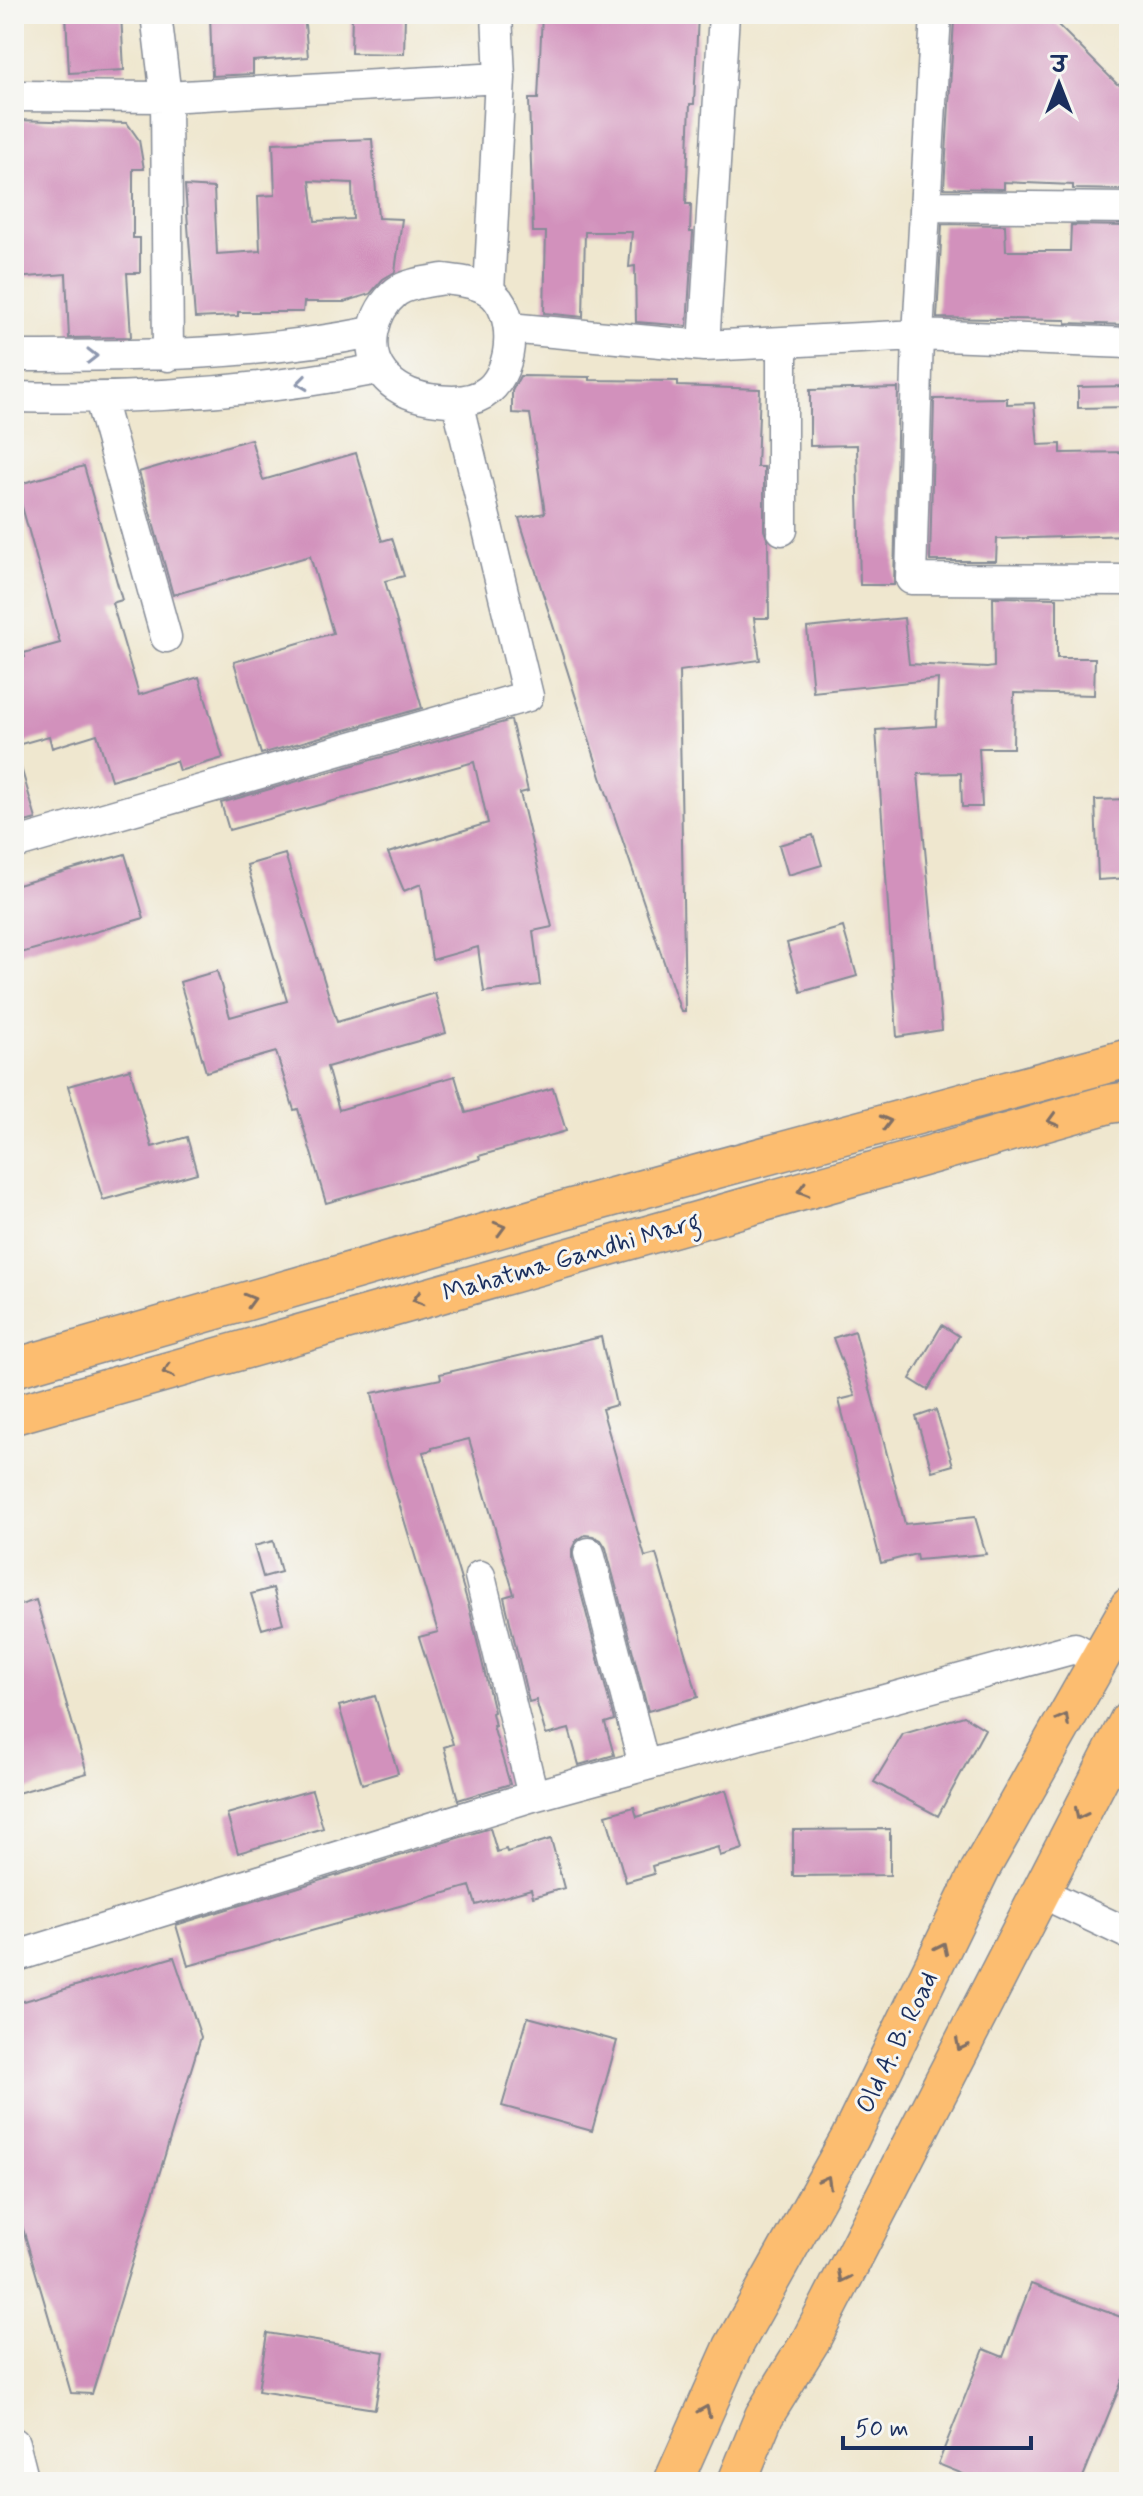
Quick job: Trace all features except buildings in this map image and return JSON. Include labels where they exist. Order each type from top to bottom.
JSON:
[{"type":"main road","name":"Mahatma Gandhi Marg","points":[[14,1368],[572,1208],[1129,1058]]},
{"type":"main road","name":"Mahatma Gandhi Marg","points":[[14,1415],[787,1194],[1129,1101]]},
{"type":"main road","name":"Old A. B. Road","points":[[673,2482],[733,2347],[850,2138],[980,1870],[1129,1607]]},
{"type":"main road","points":[[737,2482],[764,2416],[811,2340],[1129,1720]]},
{"type":"street","points":[[156,14],[166,97],[168,356]]},
{"type":"street","points":[[489,291],[500,78],[497,14]]},
{"type":"street","points":[[704,346],[724,14]]},
{"type":"street","points":[[936,14],[918,335],[911,579],[1129,580]]},
{"type":"street","points":[[14,96],[166,97],[500,78]]},
{"type":"street","points":[[926,206],[1129,208]]},
{"type":"street","points":[[443,279],[470,283],[489,291],[500,302],[509,328],[504,371],[488,390],[474,398],[457,401],[421,398],[405,393],[390,383],[378,369],[372,332],[385,303],[398,291],[443,279]]},
{"type":"street","points":[[509,328],[704,346],[918,335],[1129,343]]},
{"type":"street","points":[[14,356],[168,356],[309,345],[372,332]]},
{"type":"street","points":[[782,342],[782,530]]},
{"type":"street","points":[[14,397],[100,399],[308,382],[378,369]]},
{"type":"street","points":[[100,399],[166,637]]},
{"type":"street","points":[[14,844],[528,696],[457,401]]},
{"type":"street","points":[[589,1553],[644,1765]]},
{"type":"street","points":[[480,1576],[533,1796]]},
{"type":"street","points":[[14,1957],[533,1796],[644,1765],[1075,1648],[1097,1660]]},
{"type":"street","points":[[1040,1892],[1129,1934]]},
{"type":"street","points":[[14,2443],[24,2482]]}]
